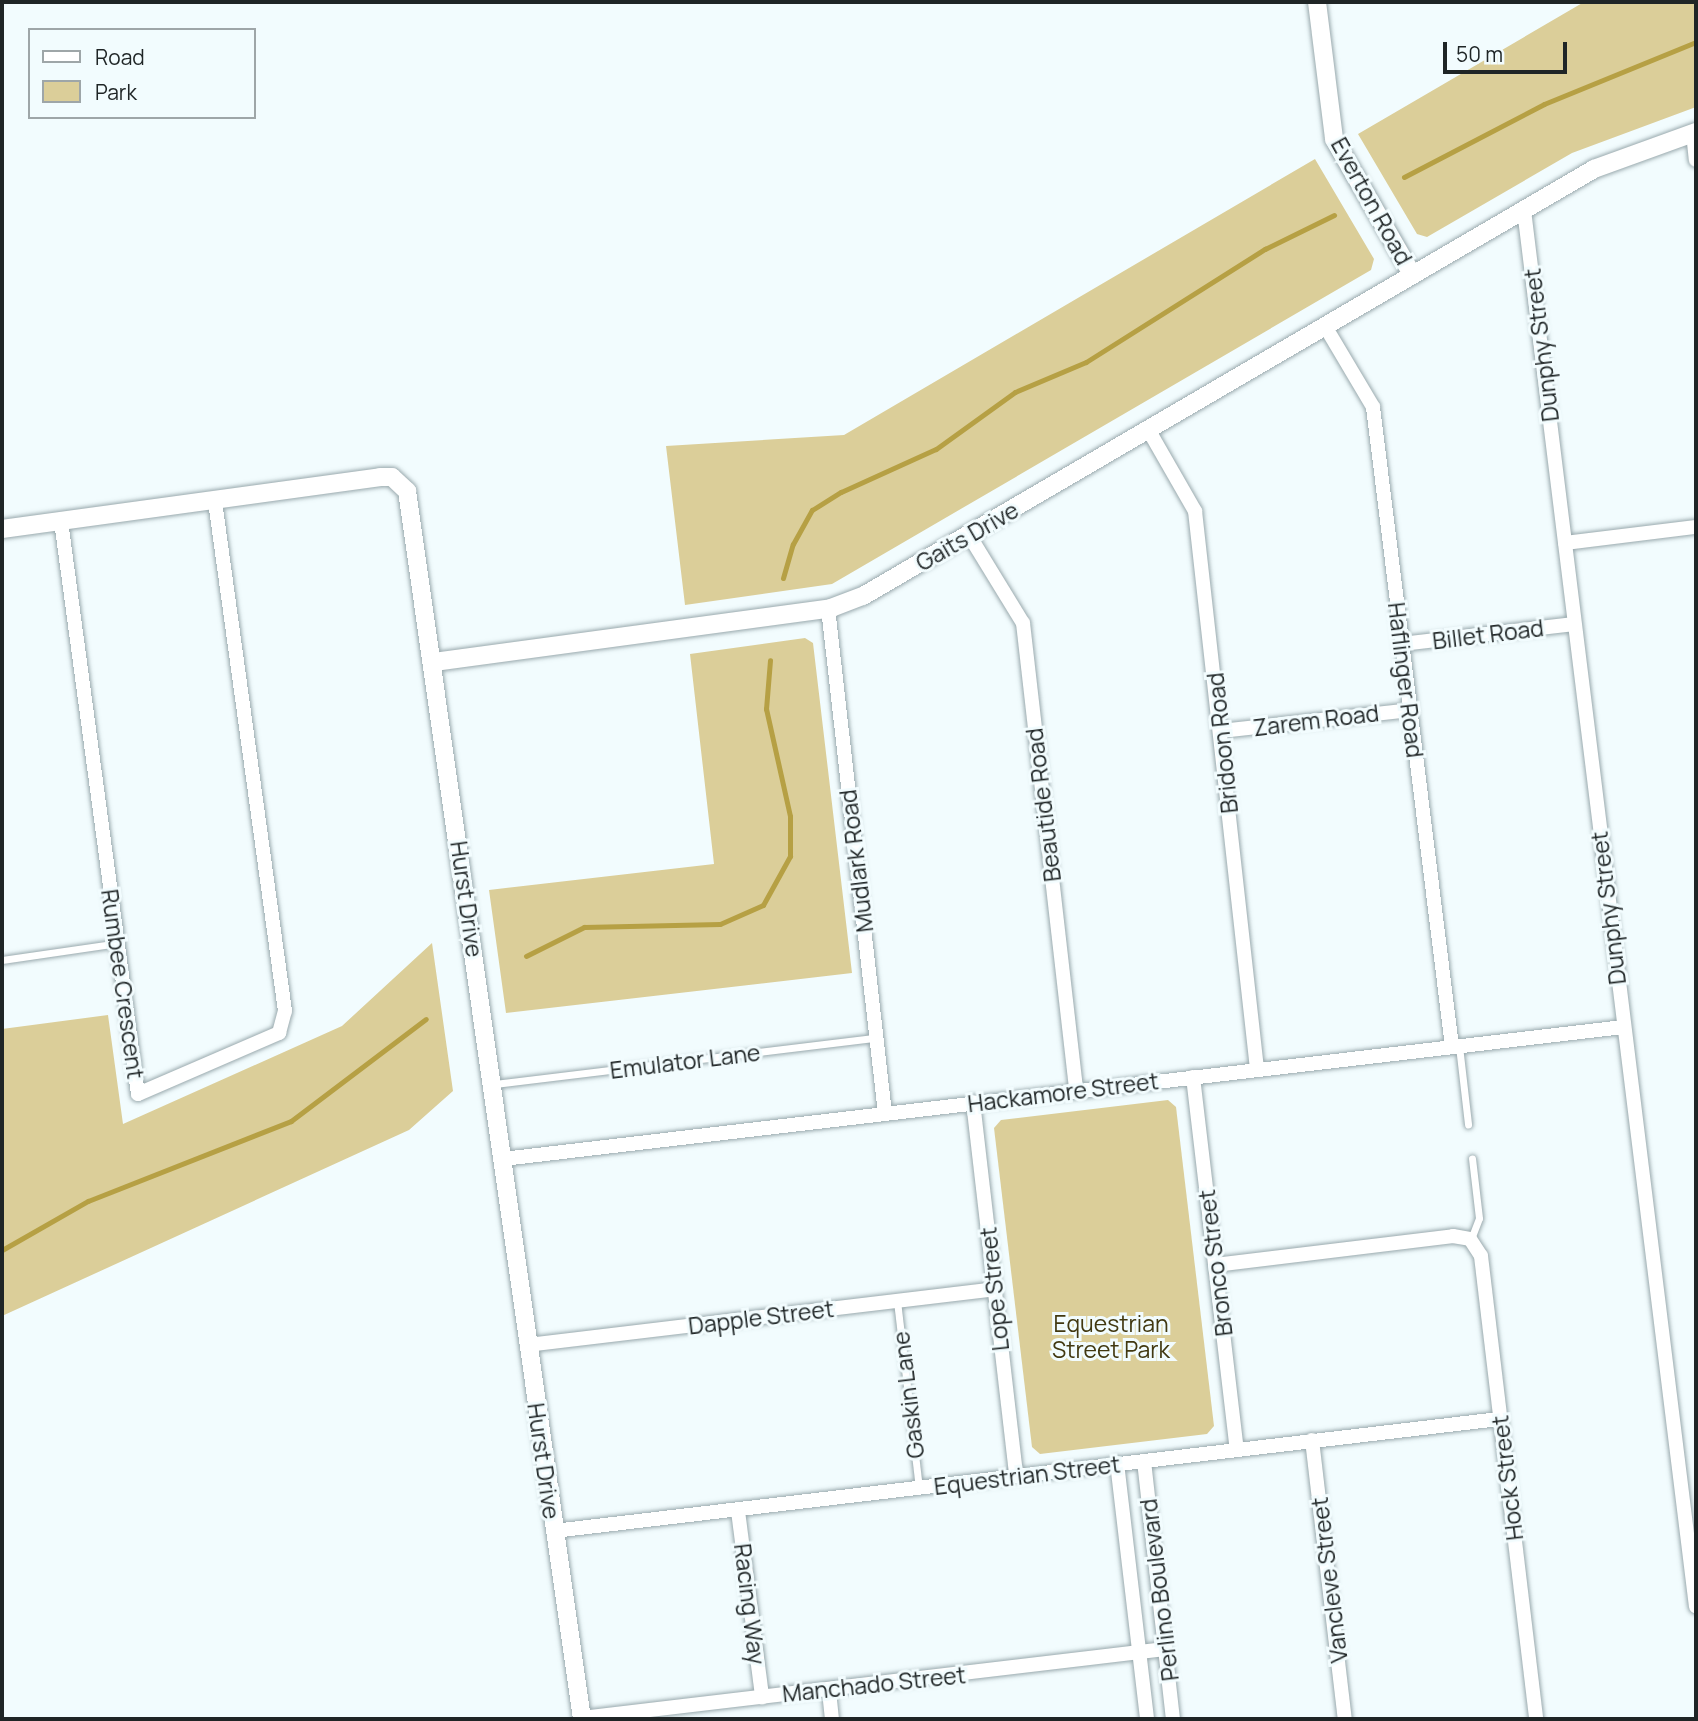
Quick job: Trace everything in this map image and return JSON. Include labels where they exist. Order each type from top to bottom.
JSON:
[{"type":"street","name":"Everton Road","points":[[1317,2],[1334,139],[1412,274]]},
{"type":"street","name":"Gaits Drive","points":[[434,662],[828,608],[863,596],[1594,169],[1695,133]]},
{"type":"street","points":[[1695,133],[1696,160]]},
{"type":"street","name":"Dunphy Street","points":[[1524,209],[1696,1606]]},
{"type":"street","name":"Haflinger Road","points":[[1325,326],[1373,407],[1455,1046]]},
{"type":"street","name":"Bridoon Road","points":[[1148,429],[1195,511],[1257,1069]]},
{"type":"street","name":"Hurst Drive","points":[[2,529],[380,477],[404,484],[434,662],[494,1084],[527,1345],[582,1718]]},
{"type":"street","name":"Rumbee Crescent","points":[[61,521],[138,1094],[279,1033],[285,1011],[215,501]]},
{"type":"street","points":[[1565,543],[1696,527]]},
{"type":"street","name":"Beautide Road","points":[[969,535],[1023,624],[1076,1090]]},
{"type":"street","name":"Mudlark Road","points":[[828,608],[885,1114]]},
{"type":"street","name":"Billet Road","points":[[1402,644],[1574,624]]},
{"type":"street","name":"Zarem Road","points":[[1221,731],[1410,710]]},
{"type":"street","name":"Hackamore Street","points":[[503,1159],[1623,1027]]},
{"type":"street","name":"Bronco Street","points":[[1193,1077],[1237,1448]]},
{"type":"street","name":"Lope Street","points":[[973,1102],[1016,1476]]},
{"type":"street","points":[[1215,1265],[1453,1237],[1470,1240]]},
{"type":"street","name":"Hock Street","points":[[1470,1240],[1481,1258],[1536,1719]]},
{"type":"street","name":"Dapple Street","points":[[527,1345],[995,1289]]},
{"type":"street","name":"Equestrian Street","points":[[554,1531],[1499,1419]]},
{"type":"street","name":"Vancleve Street","points":[[1312,1440],[1345,1719]]},
{"type":"street","name":"Perlino Boulevard","points":[[1144,1461],[1173,1719]]},
{"type":"street","name":"Perlino Boulevard","points":[[1118,1463],[1147,1719]]},
{"type":"street","name":"Racing Way","points":[[738,1511],[762,1697]]},
{"type":"street","name":"Manchado Street","points":[[582,1718],[829,1691],[1166,1649]]},
{"type":"street","points":[[829,1691],[832,1719]]},
{"type":"lane","points":[[2,960],[118,943]]},
{"type":"lane","name":"Emulator Lane","points":[[494,1084],[877,1038]]},
{"type":"lane","name":"Haflinger Road","points":[[1455,1046],[1468,1124]]},
{"type":"lane","points":[[1470,1240],[1479,1217],[1472,1158]]},
{"type":"lane","name":"Gaskin Lane","points":[[897,1301],[919,1488]]},
{"type":"green space","points":[[1584,2],[1696,2],[1696,107],[1572,153],[1427,237],[1417,234],[1358,134]]},
{"type":"green space","points":[[1315,159],[1374,259],[1371,270],[832,584],[685,605],[666,446],[844,435]]},
{"type":"green space","points":[[805,638],[813,643],[852,973],[506,1013],[489,890],[714,864],[690,654]]},
{"type":"green space","points":[[432,943],[453,1091],[409,1130],[2,1316],[2,1029],[108,1015],[123,1124],[342,1026]]},
{"type":"green space","name":"Equestrian Street Park","points":[[1168,1100],[1176,1107],[1214,1426],[1207,1434],[1040,1454],[1032,1447],[994,1128],[1001,1120]]},
{"type":"waterway","points":[[1404,177],[1544,104],[1696,42]]},
{"type":"waterway","points":[[783,578],[793,544],[812,510],[841,492],[936,449],[1015,392],[1086,362],[1265,249],[1334,215]]},
{"type":"waterway","points":[[526,956],[584,927],[720,924],[763,905],[790,856],[790,816],[766,709],[770,660]]},
{"type":"waterway","points":[[2,1250],[88,1201],[291,1121],[426,1019]]}]
